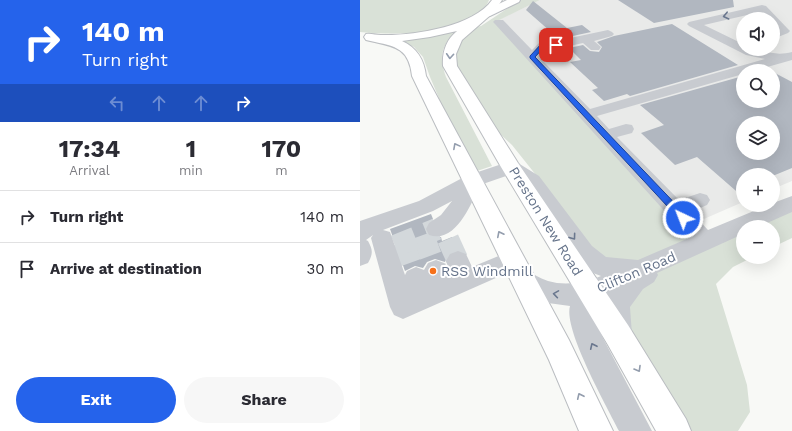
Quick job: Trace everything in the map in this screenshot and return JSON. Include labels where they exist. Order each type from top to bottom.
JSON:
[{"type":"main road","points":[[489,18],[497,0]]},
{"type":"main road","points":[[363,39],[399,37],[438,32],[489,18],[514,0]]},
{"type":"main road","name":"Preston New Road","points":[[489,18],[467,27],[456,38],[449,54],[450,66],[511,167],[618,335],[674,431]]},
{"type":"main road","points":[[363,39],[392,42],[409,51],[419,65],[419,76],[559,350],[596,431]]},
{"type":"street","points":[[768,0],[778,9]]},
{"type":"street","points":[[745,12],[762,8],[766,12]]},
{"type":"street","points":[[736,14],[693,24],[736,44]]},
{"type":"street","points":[[489,18],[536,62],[565,82],[585,115],[676,210],[702,244],[690,257],[634,281],[617,304],[618,335]]},
{"type":"street","points":[[780,27],[784,31],[780,33]]},
{"type":"street","points":[[536,62],[551,44],[585,44],[608,34]]},
{"type":"street","points":[[769,56],[788,60]]},
{"type":"street","points":[[585,115],[788,60]]},
{"type":"street","points":[[605,135],[626,129]]},
{"type":"street","points":[[360,233],[367,227],[426,206],[473,181],[511,167],[532,181],[584,253],[601,266],[638,270]]},
{"type":"street","points":[[360,214],[446,185],[473,181]]},
{"type":"street","points":[[443,232],[473,181]]},
{"type":"street","points":[[676,210],[700,200]]},
{"type":"street","name":"Clifton Road","points":[[518,270],[539,290],[557,295],[575,295],[590,292],[638,270],[702,244],[792,203]]},
{"type":"street","points":[[388,244],[403,307],[440,279],[518,270]]},
{"type":"street","points":[[360,247],[360,256]]},
{"type":"street","points":[[590,292],[584,299],[581,311],[584,325],[594,350],[636,431]]},
{"type":"shaded area","points":[[360,0],[489,0],[485,7],[474,15],[447,27],[418,32],[389,34],[360,32]]},
{"type":"shaded area","points":[[520,0],[540,0],[493,23],[499,22],[705,242],[736,228],[736,264],[739,264],[733,267],[716,284],[747,385],[750,412],[738,431],[674,431],[618,335],[633,268],[601,266],[544,185],[512,145],[498,132],[467,94],[450,48],[471,28],[481,26]]},
{"type":"shaded area","points":[[540,0],[792,0],[792,181],[780,186],[780,168],[736,168],[736,205],[690,225],[492,23]]},
{"type":"shaded area","points":[[455,31],[444,47],[442,63],[446,77],[492,166],[477,171],[441,103],[423,57],[414,47],[400,41]]},
{"type":"shaded area","points":[[792,203],[792,238],[780,244],[780,220],[754,220],[772,212],[780,212],[780,208]]},
{"type":"building","points":[[618,0],[733,0],[734,7],[654,23]]},
{"type":"building","points":[[533,1],[567,28],[582,25],[591,32],[559,39],[526,10]]},
{"type":"building","points":[[672,24],[736,64],[736,66],[630,96],[627,94],[604,101],[592,90],[598,88],[570,62],[581,60],[569,48],[583,45],[590,51],[599,52],[602,47],[597,42],[614,36]]},
{"type":"building","points":[[780,76],[792,82],[792,168],[780,173],[780,168],[736,168],[736,191],[697,157],[675,165],[641,133],[664,125],[640,105],[736,78],[736,108],[780,108]]},
{"type":"building","points":[[431,214],[433,219],[428,222],[425,228],[428,236],[441,237],[442,241],[452,237],[458,250],[449,253],[445,262],[435,259],[427,262],[423,268],[415,266],[405,271],[390,229]]},
{"type":"tunnel","points":[[403,243],[437,229]]},
{"type":"tunnel","points":[[423,235],[436,270]]},
{"type":"tunnel","points":[[448,239],[458,261]]},
{"type":"tunnel","points":[[395,246],[403,243]]},
{"type":"tunnel","points":[[403,243],[416,278]]},
{"type":"place","name":"RSS Windmill","points":[[433,271]]},
{"type":"route","points":[[556,45],[545,44],[532,57],[683,218]]}]
